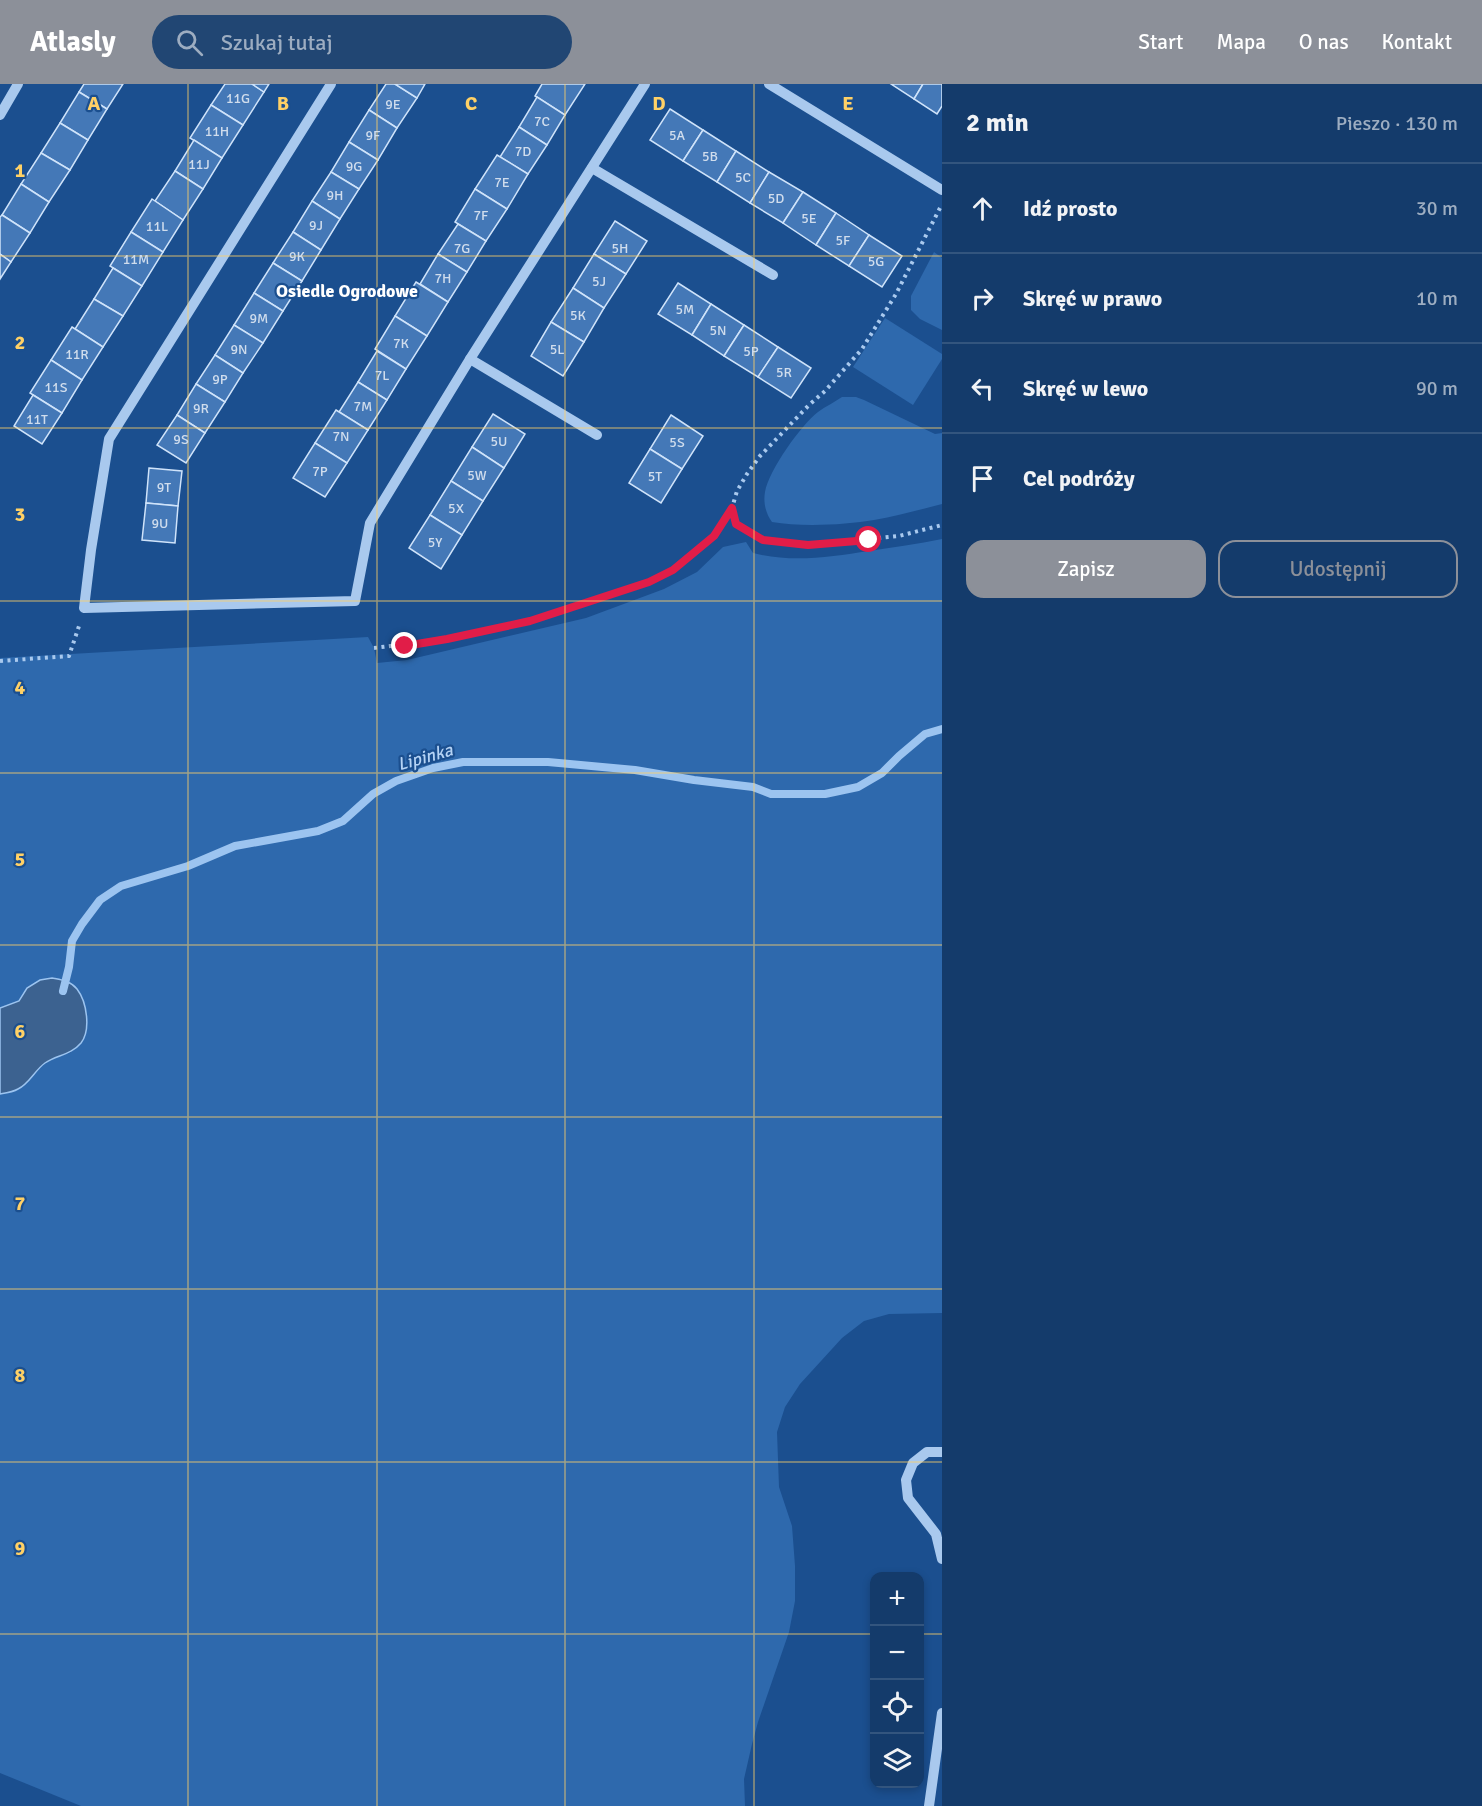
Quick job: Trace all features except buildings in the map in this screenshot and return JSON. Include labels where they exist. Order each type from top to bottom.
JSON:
[{"type":"street","points":[[0,115],[18,84]]},
{"type":"street","points":[[331,84],[109,439],[84,608],[355,601],[370,523],[470,359],[645,84]]},
{"type":"street","points":[[769,84],[942,190]]},
{"type":"street","points":[[592,168],[773,275]]},
{"type":"street","points":[[470,359],[597,435]]},
{"type":"street","points":[[942,1452],[927,1452],[913,1463],[906,1480],[908,1498],[939,1532],[942,1559]]},
{"type":"street","points":[[929,1806],[942,1713]]},
{"type":"path","points":[[374,648],[447,639],[530,621],[649,582],[673,570],[714,536],[732,508],[737,491],[760,456],[825,391],[862,349],[896,294],[942,204]]},
{"type":"path","points":[[732,508],[736,524],[763,540],[808,545],[899,536],[942,525]]},
{"type":"path","points":[[0,661],[69,656],[84,608]]},
{"type":"shaded area","points":[[934,252],[942,258],[942,330],[920,319],[911,310],[911,296]]},
{"type":"shaded area","points":[[885,318],[942,354],[942,359],[913,405],[853,367]]},
{"type":"shaded area","points":[[842,397],[856,397],[935,434],[942,433],[942,504],[891,517],[850,523],[809,525],[772,522],[764,496],[779,460],[811,418]]},
{"type":"shaded area","points":[[942,539],[942,1313],[889,1314],[864,1321],[842,1338],[800,1384],[785,1407],[777,1432],[779,1487],[792,1526],[795,1601],[789,1632],[752,1744],[744,1779],[745,1806],[81,1806],[0,1773],[0,1094],[19,1089],[43,1064],[57,1056],[70,1053],[81,1042],[86,1031],[86,1016],[27,988],[19,1001],[0,1008],[0,658],[368,637],[374,648],[377,663],[407,660],[586,618],[664,589],[697,572],[723,547],[746,542],[753,553],[782,558],[811,558]]},
{"type":"shaded area","points":[[52,978],[66,981],[77,989],[83,1001],[86,1016],[84,1037],[73,1050],[45,1063],[22,1087],[0,1094],[0,1008],[19,1001],[27,988],[40,980]]},
{"type":"waterway","name":"Lipinka","points":[[63,991],[72,941],[100,900],[121,886],[188,866],[235,846],[318,831],[343,821],[373,794],[396,781],[433,768],[463,762],[548,762],[635,770],[753,787],[771,794],[825,794],[858,787],[882,773],[925,734],[942,729]]},
{"type":"district","name":"Osiedle Ogrodowe","points":[[347,291]]},
{"type":"route","points":[[405,646],[530,621],[649,582],[673,570],[714,536],[732,508],[736,524],[763,540],[808,545],[869,540]]}]
